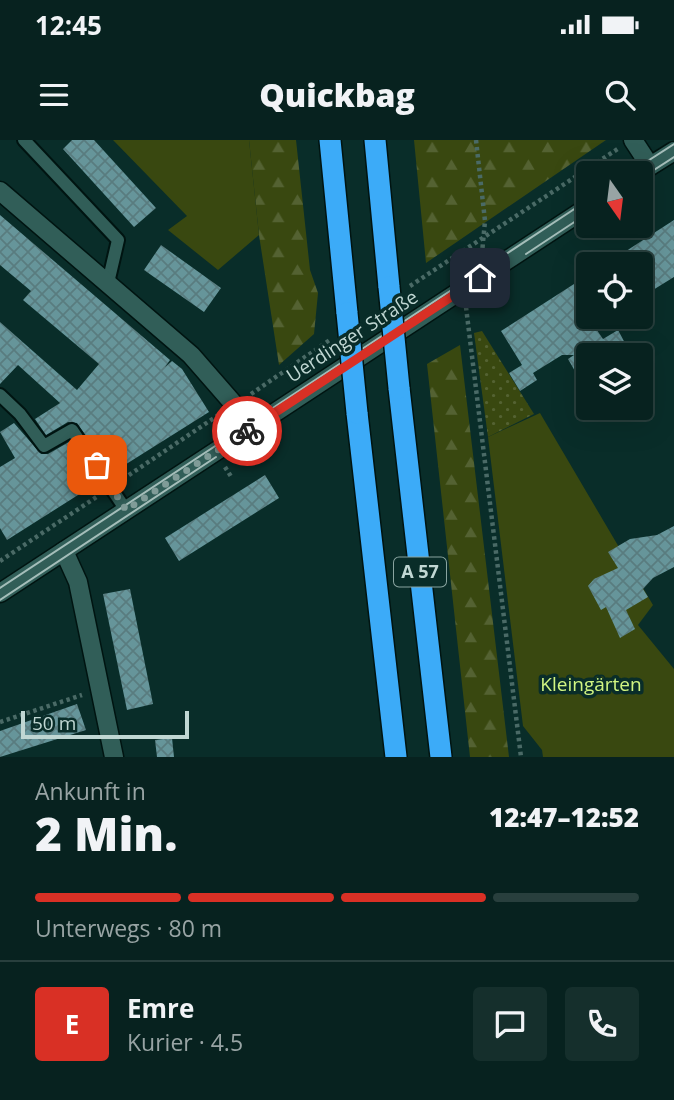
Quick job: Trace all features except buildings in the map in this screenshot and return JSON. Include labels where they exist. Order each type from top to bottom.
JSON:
[{"type":"highway","name":"A 57","points":[[330,140],[396,757]]},
{"type":"highway","name":"A 57","points":[[375,140],[397,288],[399,388],[441,757]]},
{"type":"street","points":[[627,144],[639,161]]},
{"type":"street","points":[[653,165],[674,151]]},
{"type":"street","points":[[0,191],[191,355],[253,426]]},
{"type":"street","name":"Uerdinger Straße","points":[[0,593],[576,215]]},
{"type":"street","points":[[64,551],[78,582],[114,757]]},
{"type":"lane","points":[[24,140],[118,240],[108,284]]},
{"type":"lane","points":[[0,395],[20,414],[44,446],[72,430],[126,510]]},
{"type":"path","points":[[476,140],[484,236],[480,278]]},
{"type":"path","points":[[397,288],[627,144]]},
{"type":"path","points":[[462,290],[465,294],[521,757]]},
{"type":"path","points":[[0,561],[337,335]]},
{"type":"path","points":[[0,722],[100,690]]},
{"type":"green space","points":[[113,140],[249,140],[259,235],[218,270],[168,230],[187,216]]},
{"type":"green space","points":[[249,140],[296,140],[310,270],[318,293],[314,334],[279,365],[259,235]]},
{"type":"green space","points":[[414,140],[606,140],[426,263]]},
{"type":"green space","points":[[482,331],[534,414],[488,437],[474,333]]},
{"type":"green space","points":[[460,345],[509,757],[470,757],[427,364]]},
{"type":"green space","name":"Kleingärten","points":[[540,413],[653,605],[638,625],[674,669],[674,757],[543,757],[542,750],[523,726],[488,437]]},
{"type":"tram line","points":[[648,161],[674,144]]},
{"type":"tram line","points":[[653,171],[674,157]]},
{"type":"tram line","points":[[0,588],[576,208]]},
{"type":"tram line","points":[[526,254],[576,221]]},
{"type":"tram line","points":[[0,600],[216,457]]},
{"type":"way so far","points":[[97,465],[126,510],[247,431]]},
{"type":"route","points":[[247,431],[480,278]]}]
